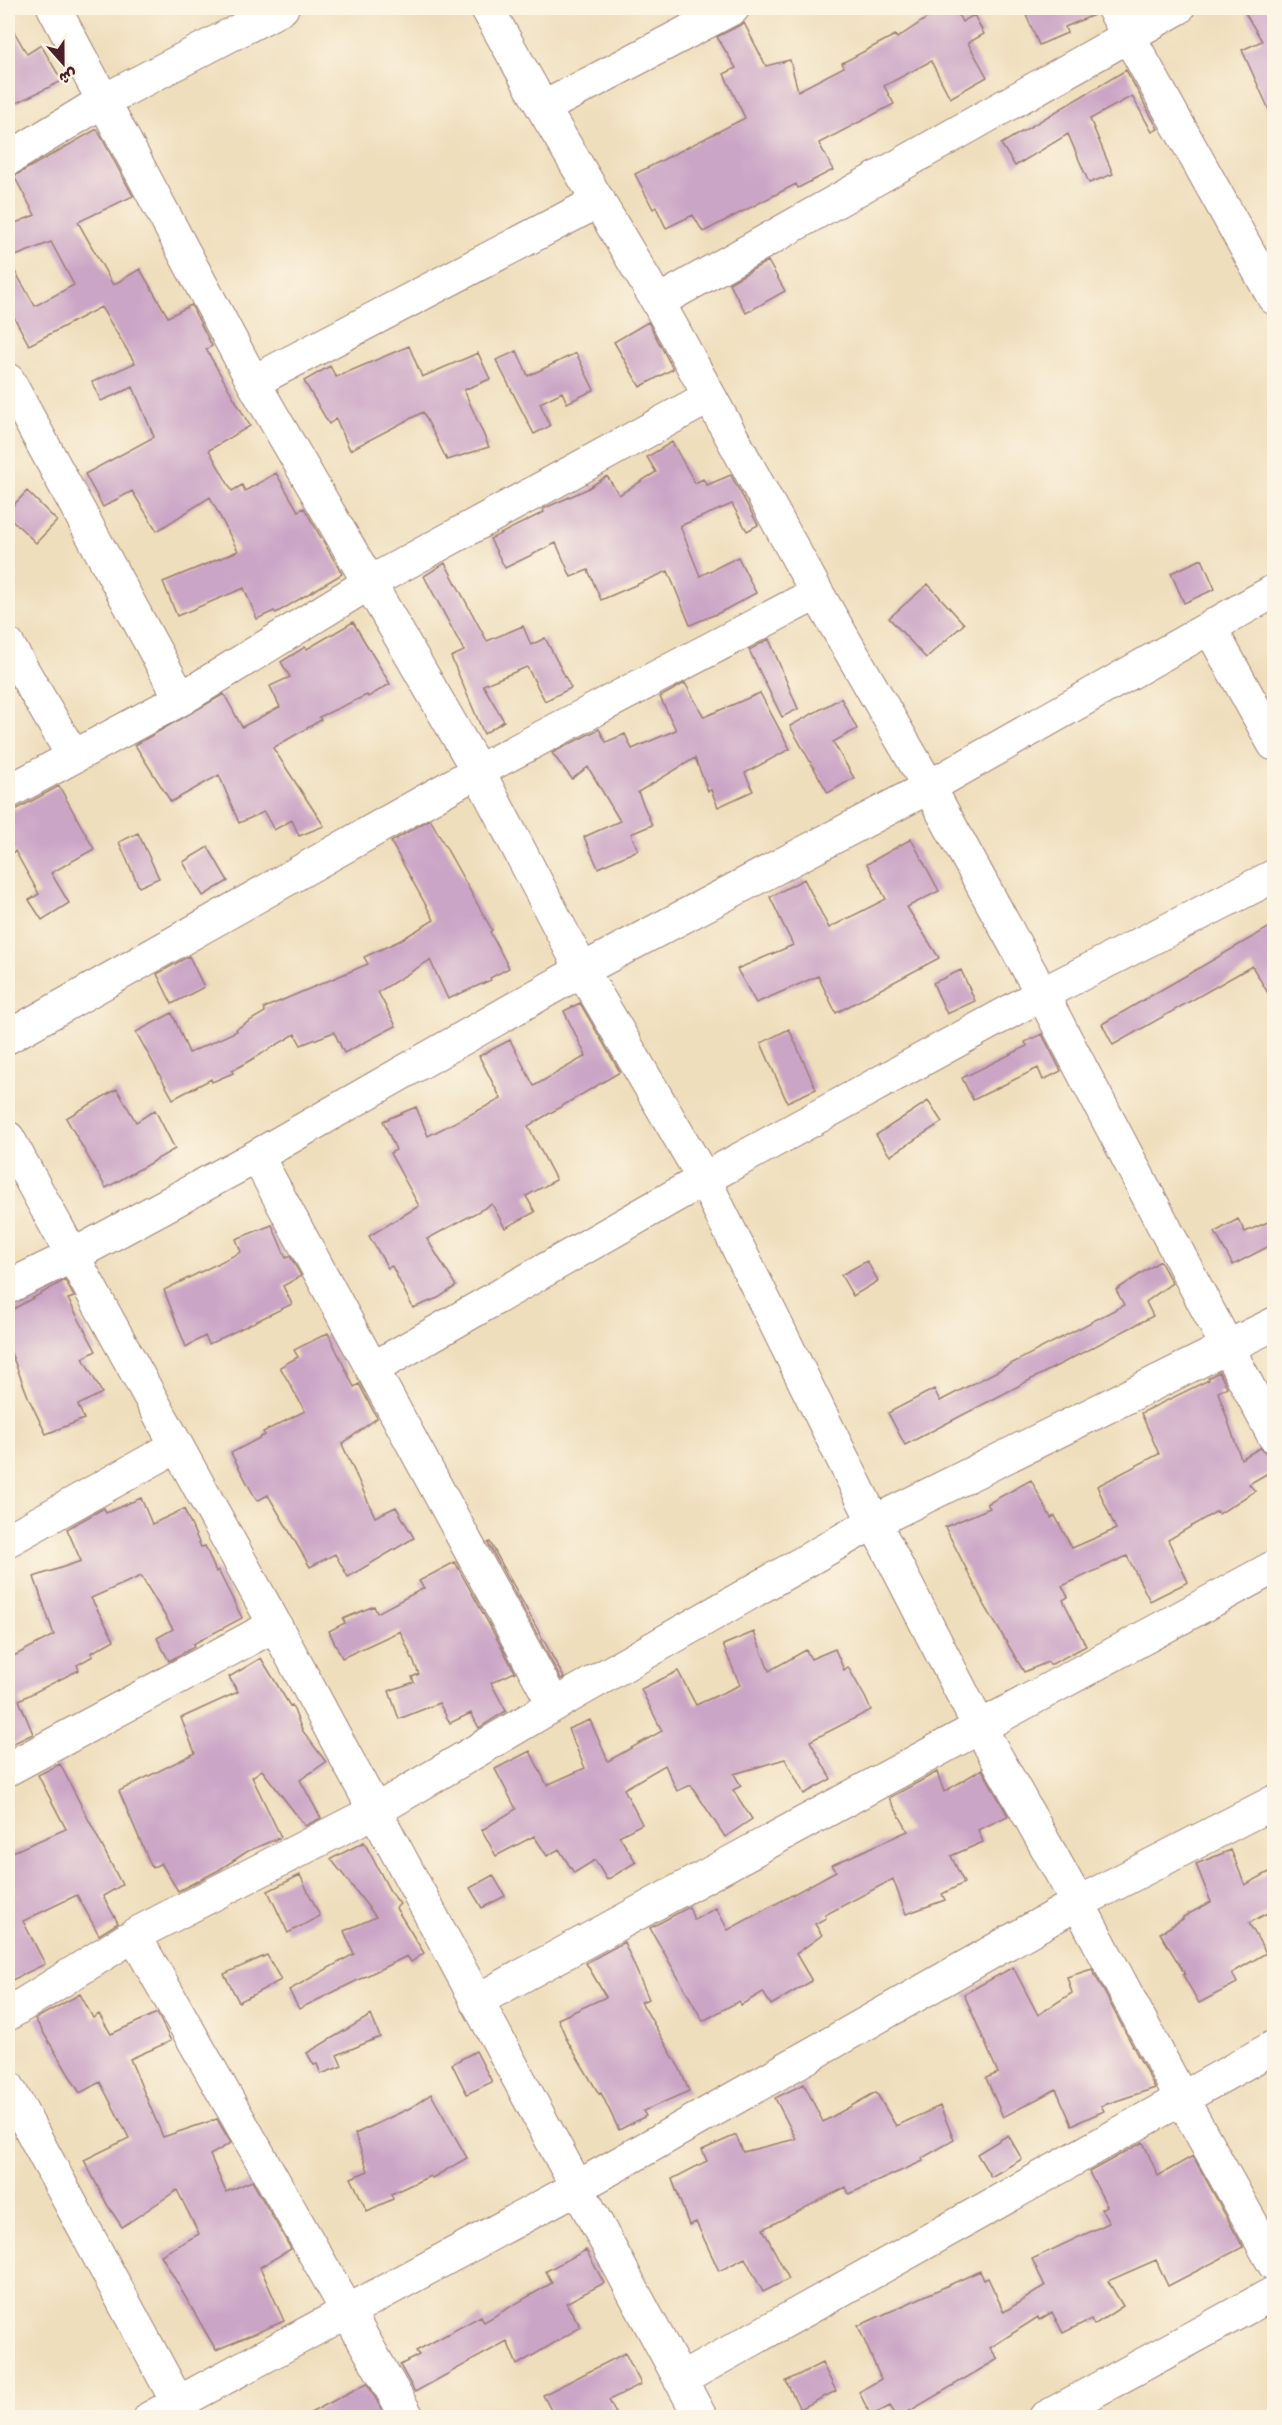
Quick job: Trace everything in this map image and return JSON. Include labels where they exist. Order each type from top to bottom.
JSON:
[{"type":"street","points":[[54,8],[253,382],[478,771],[582,970],[704,1179],[874,1522],[979,1726],[1182,2099],[1275,2264]]},
{"type":"street","points":[[8,159],[103,101],[282,8]]},
{"type":"street","points":[[487,8],[543,108],[658,302],[817,593],[929,787],[1042,994],[1275,1436]]},
{"type":"street","points":[[543,108],[733,8]]},
{"type":"street","points":[[658,302],[1121,21],[1178,8]]},
{"type":"street","points":[[1121,21],[1275,298]]},
{"type":"street","points":[[253,382],[599,201]]},
{"type":"street","points":[[8,380],[181,699]]},
{"type":"street","points":[[8,792],[181,699],[369,583],[709,397]]},
{"type":"street","points":[[8,1287],[72,1256],[257,1156],[582,970],[929,787],[1275,591]]},
{"type":"street","points":[[8,1037],[478,771],[817,593]]},
{"type":"street","points":[[1210,628],[1275,744]]},
{"type":"street","points":[[8,645],[74,756]]},
{"type":"street","points":[[372,1369],[704,1179],[1042,994],[1275,876]]},
{"type":"street","points":[[8,1138],[275,1625],[701,2418]]},
{"type":"street","points":[[257,1156],[554,1705]]},
{"type":"street","points":[[8,2014],[135,1935],[375,1811],[554,1705],[874,1522],[1275,1324]]},
{"type":"street","points":[[8,1540],[176,1447]]},
{"type":"street","points":[[476,2001],[1275,1567]]},
{"type":"street","points":[[8,1769],[275,1625]]},
{"type":"street","points":[[150,2418],[182,2410],[349,2312],[578,2187],[1077,1904],[1275,1802]]},
{"type":"street","points":[[135,1935],[408,2418]]},
{"type":"street","points":[[680,2380],[1275,2047]]},
{"type":"street","points":[[8,2087],[182,2410]]},
{"type":"street","points":[[1045,2418],[1275,2293]]},
{"type":"building","points":[[942,8],[955,8],[962,22],[974,15],[984,34],[968,43],[987,77],[950,98],[931,61],[884,86],[894,104],[819,143],[833,170],[798,188],[796,184],[703,232],[693,215],[666,228],[656,207],[653,209],[635,174],[745,118],[724,74],[736,68],[717,37],[744,23],[766,66],[790,60],[798,91],[844,67],[842,63],[895,35],[897,38]]},
{"type":"building","points":[[1043,8],[1094,8],[1096,14],[1065,27],[1067,33],[1039,45],[1026,15]]},
{"type":"building","points":[[1242,8],[1275,8],[1275,123],[1242,50],[1262,41]]},
{"type":"building","points":[[8,21],[27,54],[41,45],[62,81],[8,107]]},
{"type":"building","points":[[1126,70],[1158,129],[1152,132],[1132,96],[1090,119],[1113,174],[1089,183],[1068,134],[1015,166],[1001,144]]},
{"type":"building","points":[[97,129],[133,196],[78,222],[113,285],[140,269],[168,317],[191,305],[212,346],[206,349],[250,426],[209,450],[232,491],[242,485],[245,491],[276,473],[298,511],[304,508],[342,574],[276,613],[274,611],[257,619],[244,588],[177,616],[163,582],[238,551],[210,497],[157,531],[132,491],[103,507],[85,474],[154,437],[133,387],[101,401],[92,382],[135,363],[101,307],[29,345],[8,306],[8,259],[8,226],[35,215],[14,176]],"holes":[[[51,242],[74,285],[35,306],[8,259]]]},
{"type":"building","points":[[768,261],[785,291],[746,313],[729,283]]},
{"type":"building","points":[[648,322],[673,369],[640,387],[614,342]]},
{"type":"building","points":[[409,346],[422,377],[478,353],[490,379],[464,390],[489,447],[447,460],[423,412],[350,450],[336,419],[329,424],[304,381],[330,366],[336,377]]},
{"type":"building","points":[[517,351],[528,376],[576,353],[594,390],[567,403],[562,392],[540,403],[550,426],[534,434],[496,360]]},
{"type":"building","points":[[672,442],[695,483],[703,479],[707,485],[731,475],[758,525],[747,531],[732,504],[680,526],[700,576],[738,557],[756,593],[721,612],[690,625],[668,571],[601,600],[588,570],[571,577],[556,543],[505,568],[490,539],[544,512],[543,509],[587,489],[607,476],[619,495],[656,472],[647,457]]},
{"type":"building","points":[[27,491],[57,521],[36,543],[8,516],[8,511]]},
{"type":"building","points":[[1202,559],[1215,589],[1184,603],[1171,573]]},
{"type":"building","points":[[445,563],[487,641],[523,626],[531,645],[545,638],[571,688],[545,701],[527,667],[483,685],[504,721],[484,734],[451,657],[464,651],[424,576]]},
{"type":"building","points":[[928,584],[964,624],[926,658],[889,618]]},
{"type":"building","points":[[353,622],[390,684],[368,697],[367,695],[319,717],[321,720],[273,748],[324,826],[299,836],[292,820],[274,830],[264,812],[239,823],[219,775],[171,802],[135,745],[224,694],[242,727],[280,707],[270,686],[290,677],[281,662]]},
{"type":"building","points":[[769,639],[798,709],[782,717],[749,650]]},
{"type":"building","points":[[685,683],[704,717],[760,693],[790,749],[745,773],[753,791],[718,807],[711,790],[708,791],[695,758],[638,792],[652,825],[631,834],[638,850],[598,868],[584,837],[620,821],[588,767],[572,779],[552,753],[599,729],[606,742],[625,734],[632,749],[676,730],[660,697]]},
{"type":"building","points":[[841,698],[857,729],[833,742],[854,778],[828,793],[790,726]]},
{"type":"building","points":[[59,786],[94,849],[51,873],[69,903],[42,920],[29,900],[39,894],[15,851],[8,855],[8,811],[17,809]]},
{"type":"building","points":[[430,819],[492,930],[490,932],[509,968],[490,978],[491,980],[448,999],[430,960],[378,992],[396,1026],[344,1053],[334,1032],[301,1045],[295,1034],[232,1071],[233,1073],[212,1082],[211,1079],[173,1099],[136,1032],[172,1013],[189,1053],[237,1031],[236,1029],[265,1012],[264,1008],[368,964],[364,957],[399,941],[434,920],[391,842]]},
{"type":"building","points":[[138,833],[159,878],[139,887],[119,842]]},
{"type":"building","points":[[911,839],[939,891],[907,907],[939,958],[836,1013],[818,976],[756,1003],[737,969],[793,945],[770,897],[804,879],[829,928],[886,899],[867,864]]},
{"type":"building","points":[[208,847],[228,881],[203,896],[183,862]]},
{"type":"building","points":[[1275,924],[1275,1005],[1252,966],[1113,1045],[1102,1024]]},
{"type":"building","points":[[189,956],[204,987],[172,1004],[157,974]]},
{"type":"building","points":[[961,970],[975,1001],[947,1014],[933,983]]},
{"type":"building","points":[[580,1003],[620,1072],[528,1126],[556,1180],[526,1196],[535,1212],[505,1228],[492,1204],[427,1239],[456,1286],[438,1298],[413,1308],[392,1266],[388,1268],[369,1236],[419,1206],[390,1153],[396,1150],[383,1121],[416,1107],[428,1136],[501,1099],[479,1056],[510,1040],[534,1086],[586,1056],[564,1011]]},
{"type":"building","points":[[789,1029],[816,1089],[787,1102],[761,1043]]},
{"type":"building","points":[[1042,1034],[1061,1071],[1043,1080],[1038,1068],[973,1100],[962,1078],[1027,1046],[1025,1042]]},
{"type":"building","points":[[117,1089],[136,1122],[155,1110],[175,1149],[106,1188],[66,1118]]},
{"type":"building","points":[[928,1101],[942,1122],[890,1156],[876,1135]]},
{"type":"building","points":[[1238,1219],[1245,1232],[1275,1219],[1275,1243],[1233,1265],[1215,1232]]},
{"type":"building","points":[[272,1225],[286,1258],[290,1256],[301,1276],[283,1286],[292,1304],[209,1344],[205,1336],[186,1347],[164,1290],[241,1252],[236,1239]]},
{"type":"building","points":[[867,1261],[878,1281],[853,1296],[841,1275]]},
{"type":"building","points":[[1160,1261],[1172,1283],[1146,1302],[1153,1316],[905,1445],[888,1413],[934,1389],[940,1401],[1124,1305],[1116,1290]]},
{"type":"building","points":[[65,1280],[74,1297],[68,1299],[96,1351],[83,1358],[102,1393],[78,1405],[84,1419],[46,1434],[29,1399],[8,1345],[8,1312]]},
{"type":"building","points":[[328,1333],[354,1387],[359,1384],[377,1418],[342,1444],[375,1517],[396,1507],[414,1538],[348,1577],[335,1554],[310,1567],[268,1495],[257,1501],[231,1453],[265,1435],[263,1432],[305,1411],[280,1367],[298,1357],[294,1350]]},
{"type":"building","points":[[1219,1372],[1227,1387],[1218,1392],[1241,1459],[1260,1448],[1275,1455],[1275,1469],[1249,1484],[1255,1491],[1219,1514],[1217,1511],[1168,1540],[1188,1582],[1150,1601],[1127,1556],[1062,1586],[1068,1597],[1063,1600],[1086,1646],[1050,1665],[1048,1662],[1024,1672],[984,1604],[945,1527],[990,1508],[987,1504],[1031,1480],[1051,1518],[1055,1516],[1072,1548],[1116,1529],[1097,1486],[1159,1454],[1141,1413],[1209,1380],[1208,1378]]},
{"type":"building","points":[[141,1498],[152,1524],[184,1509],[201,1547],[205,1546],[216,1572],[218,1570],[242,1618],[193,1644],[194,1647],[169,1661],[157,1638],[173,1629],[141,1576],[91,1598],[114,1640],[91,1653],[93,1656],[77,1665],[79,1670],[19,1700],[33,1734],[8,1746],[8,1659],[54,1635],[34,1577],[81,1561],[67,1529],[104,1508],[106,1513]]},
{"type":"building","points":[[490,1542],[564,1678],[561,1679],[488,1543]]},
{"type":"building","points":[[455,1562],[515,1672],[491,1683],[506,1711],[479,1728],[471,1713],[450,1723],[439,1703],[399,1719],[389,1691],[414,1682],[412,1677],[419,1674],[400,1631],[342,1658],[329,1631],[345,1623],[343,1619],[374,1606],[377,1613],[424,1588],[419,1581]]},
{"type":"building","points":[[754,1632],[769,1671],[806,1650],[811,1659],[835,1649],[844,1670],[848,1667],[865,1697],[871,1710],[810,1741],[831,1779],[804,1794],[785,1759],[734,1774],[741,1786],[733,1790],[752,1819],[725,1837],[691,1785],[677,1791],[665,1765],[624,1789],[642,1824],[619,1836],[636,1862],[607,1880],[595,1860],[574,1873],[559,1849],[547,1856],[534,1836],[496,1856],[482,1830],[516,1809],[495,1769],[530,1751],[547,1785],[585,1768],[568,1729],[590,1720],[608,1761],[662,1731],[641,1689],[678,1671],[696,1705],[740,1685],[723,1645]]},
{"type":"building","points":[[261,1658],[290,1706],[292,1705],[302,1730],[326,1762],[300,1780],[321,1818],[305,1826],[262,1770],[252,1777],[281,1837],[248,1851],[219,1870],[178,1891],[161,1863],[152,1868],[119,1791],[195,1753],[181,1718],[238,1692],[229,1677]]},
{"type":"building","points":[[60,1764],[122,1885],[103,1896],[118,1923],[99,1935],[77,1895],[23,1921],[45,1964],[8,1982],[8,1854],[66,1829],[38,1775]]},
{"type":"building","points":[[982,1769],[1008,1816],[978,1830],[983,1842],[951,1856],[964,1883],[942,1894],[945,1900],[906,1914],[893,1879],[825,1915],[826,1918],[815,1924],[822,1935],[796,1954],[812,1981],[771,2005],[763,1992],[741,2005],[739,2001],[703,2021],[650,1928],[689,1907],[694,1920],[716,1908],[728,1930],[836,1871],[832,1865],[908,1831],[889,1798],[937,1772],[944,1792]]},
{"type":"building","points":[[364,1842],[390,1891],[400,1904],[396,1908],[424,1953],[411,1962],[407,1956],[299,2009],[289,1990],[354,1954],[344,1931],[376,1917],[331,1859]]},
{"type":"building","points":[[1231,1850],[1245,1885],[1275,1869],[1275,1909],[1249,1923],[1266,1953],[1232,1973],[1237,1983],[1199,2003],[1183,1975],[1185,1974],[1160,1933],[1211,1902],[1196,1864]]},
{"type":"building","points":[[300,1875],[320,1916],[288,1933],[268,1891]]},
{"type":"building","points":[[493,1875],[505,1896],[482,1908],[470,1888]]},
{"type":"building","points":[[624,1942],[649,1999],[641,2002],[680,2069],[689,2091],[643,2111],[646,2116],[619,2130],[601,2093],[599,2094],[568,2042],[558,2019],[606,1997],[586,1963]]},
{"type":"building","points":[[267,1955],[281,1980],[239,2002],[224,1974]]},
{"type":"building","points":[[1013,1967],[1038,2015],[1072,1993],[1067,1977],[1092,1969],[1155,2088],[1101,2106],[1104,2111],[1072,2125],[1056,2089],[1003,2117],[986,2078],[998,2073],[964,1994]]},
{"type":"building","points":[[80,1994],[93,2018],[99,2014],[111,2034],[157,2013],[171,2041],[130,2059],[163,2137],[217,2119],[231,2143],[210,2155],[226,2192],[252,2181],[291,2249],[260,2267],[284,2321],[216,2350],[161,2255],[199,2234],[177,2190],[122,2227],[108,2206],[84,2160],[129,2138],[100,2082],[80,2093],[35,2019]]},
{"type":"building","points":[[371,2015],[380,2037],[337,2055],[342,2066],[321,2074],[317,2064],[314,2065],[307,2053]]},
{"type":"building","points":[[476,2051],[492,2082],[467,2094],[452,2064]]},
{"type":"building","points":[[804,2084],[823,2122],[876,2092],[896,2126],[940,2106],[954,2140],[922,2158],[923,2161],[849,2194],[846,2187],[763,2229],[789,2279],[763,2292],[745,2258],[719,2271],[696,2222],[689,2225],[672,2179],[707,2161],[702,2150],[736,2135],[743,2152],[796,2139],[775,2098]]},
{"type":"building","points":[[431,2094],[467,2158],[432,2178],[430,2176],[391,2194],[393,2199],[367,2211],[351,2178],[368,2171],[355,2134],[410,2108]]},
{"type":"building","points":[[1008,2135],[1022,2159],[991,2177],[977,2154]]},
{"type":"building","points":[[1143,2142],[1158,2176],[1193,2156],[1243,2247],[1168,2286],[1156,2260],[1108,2281],[1123,2306],[1094,2325],[1091,2319],[1063,2333],[1052,2312],[1039,2320],[1038,2317],[990,2348],[998,2359],[898,2418],[890,2406],[871,2416],[859,2392],[881,2379],[858,2326],[980,2271],[984,2280],[988,2278],[1004,2312],[1045,2286],[1032,2259],[1109,2223],[1101,2209],[1107,2206],[1089,2172]]},
{"type":"building","points":[[586,2250],[604,2283],[566,2303],[581,2327],[517,2365],[507,2341],[415,2392],[400,2365],[419,2355],[416,2351],[481,2316],[484,2322],[552,2283],[546,2271]]},
{"type":"building","points":[[625,2353],[641,2384],[609,2400],[618,2418],[555,2418],[543,2395]]},
{"type":"building","points":[[822,2363],[836,2391],[800,2409],[786,2381]]},
{"type":"building","points":[[367,2383],[384,2414],[376,2418],[301,2418]]}]
